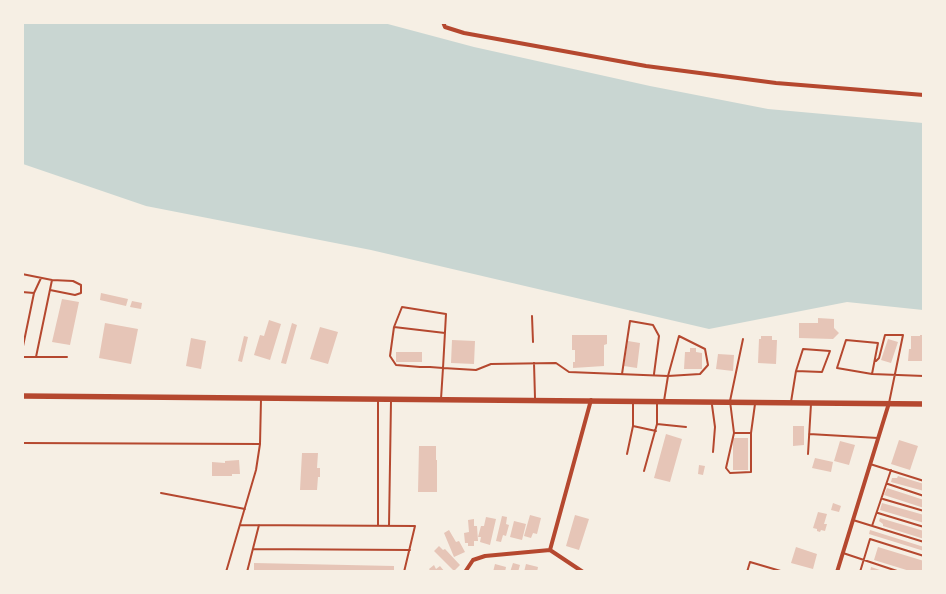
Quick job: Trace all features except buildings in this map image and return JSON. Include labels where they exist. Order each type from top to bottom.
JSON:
[{"type":"main road","points":[[22,396],[391,401],[591,400],[924,404]]},
{"type":"street","points":[[444,25],[486,37],[528,43],[646,66],[776,84],[924,95]]},
{"type":"street","points":[[550,550],[591,400]]},
{"type":"street","points":[[837,571],[889,403]]},
{"type":"street","points":[[465,572],[473,560],[485,556],[550,550],[583,572]]},
{"type":"lane","points":[[22,274],[52,280],[73,281],[81,285],[81,293],[75,296],[50,290]]},
{"type":"lane","points":[[22,351],[34,293],[41,278]]},
{"type":"lane","points":[[36,357],[52,280]]},
{"type":"lane","points":[[22,292],[34,293]]},
{"type":"lane","points":[[441,401],[443,368],[446,314],[402,307],[394,327],[390,356],[396,365],[443,368],[476,370],[491,364],[556,363],[569,372],[668,376],[700,374],[708,366],[705,349],[679,336],[668,376],[661,401],[658,424],[644,471]]},
{"type":"lane","points":[[532,316],[533,342]]},
{"type":"lane","points":[[622,374],[630,321],[653,325],[659,336],[654,375]]},
{"type":"lane","points":[[394,327],[445,333]]},
{"type":"lane","points":[[875,362],[879,358],[885,335],[903,335],[889,403]]},
{"type":"lane","points":[[743,339],[730,401],[734,433],[726,468],[730,473],[751,472],[751,433],[756,401]]},
{"type":"lane","points":[[872,374],[878,343],[846,340],[837,368],[872,374],[924,376]]},
{"type":"lane","points":[[791,402],[796,371],[803,349],[830,351],[822,372],[796,371]]},
{"type":"lane","points":[[22,357],[67,357]]},
{"type":"lane","points":[[534,363],[535,400]]},
{"type":"lane","points":[[226,572],[256,470],[260,444],[261,399]]},
{"type":"lane","points":[[378,400],[378,526]]},
{"type":"lane","points":[[389,526],[391,401]]},
{"type":"lane","points":[[627,454],[633,426],[633,401]]},
{"type":"lane","points":[[712,401],[715,427],[712,452]]},
{"type":"lane","points":[[808,454],[812,402]]},
{"type":"lane","points":[[658,424],[686,427]]},
{"type":"lane","points":[[633,426],[656,431]]},
{"type":"lane","points":[[734,433],[751,433]]},
{"type":"lane","points":[[810,434],[878,438]]},
{"type":"lane","points":[[22,443],[260,444]]},
{"type":"lane","points":[[870,464],[924,480]]},
{"type":"lane","points":[[872,526],[891,470]]},
{"type":"lane","points":[[886,484],[924,496]]},
{"type":"lane","points":[[161,493],[245,509]]},
{"type":"lane","points":[[882,498],[924,511]]},
{"type":"lane","points":[[877,512],[924,527]]},
{"type":"lane","points":[[853,520],[924,542]]},
{"type":"lane","points":[[240,525],[415,526],[404,572]]},
{"type":"lane","points":[[247,572],[259,525]]},
{"type":"lane","points":[[860,572],[870,539],[924,556]]},
{"type":"lane","points":[[253,549],[410,550]]},
{"type":"lane","points":[[842,554],[900,572]]},
{"type":"lane","points":[[747,572],[750,562],[784,572]]},
{"type":"shaded area","points":[[23,22],[384,23],[474,47],[650,86],[768,109],[923,123],[923,310],[847,302],[709,329],[371,250],[146,206],[23,164]]}]
